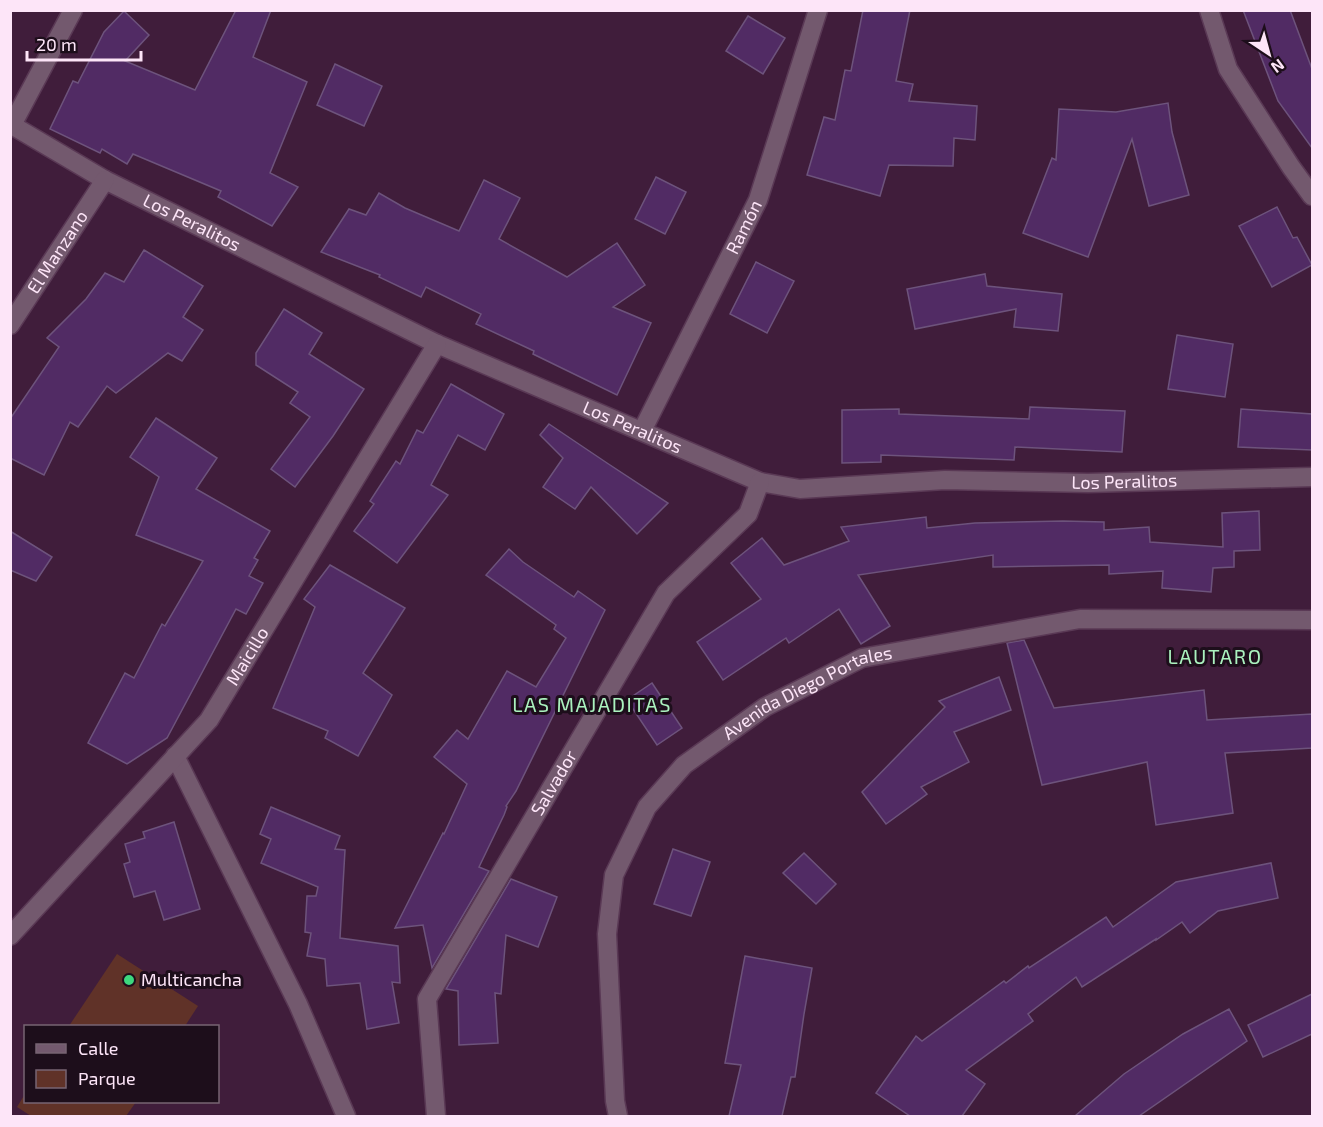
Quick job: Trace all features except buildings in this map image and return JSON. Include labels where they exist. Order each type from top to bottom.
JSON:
[{"type":"street","points":[[11,124],[73,10]]},
{"type":"street","name":"Ramón","points":[[642,431],[758,200],[818,10]]},
{"type":"street","points":[[1209,10],[1228,69],[1312,196]]},
{"type":"street","name":"Los Peralitos","points":[[11,124],[105,180],[437,344],[760,482],[801,489],[945,480],[1088,483],[1312,477]]},
{"type":"street","name":"El Manzano","points":[[10,325],[105,180]]},
{"type":"street","name":"Maicillo","points":[[10,936],[209,720],[437,344]]},
{"type":"street","name":"Salvador","points":[[436,1116],[427,999],[666,593],[748,514],[760,482]]},
{"type":"street","name":"Avenida Diego Portales","points":[[618,1116],[615,1101],[607,934],[615,875],[646,807],[684,765],[738,726],[765,707],[862,658],[1080,619],[1312,620]]},
{"type":"street","points":[[175,756],[298,1004],[346,1116]]},
{"type":"green space","name":"Multicancha","points":[[117,954],[198,1006],[186,1025],[70,1025]]},
{"type":"green space","points":[[24,1096],[24,1103],[135,1103],[126,1116],[31,1116],[17,1107]]},
{"type":"place","name":"Multicancha","points":[[129,980]]},
{"type":"district","name":"LAUTARO","points":[[1215,657]]},
{"type":"district","name":"LAS MAJADITAS","points":[[592,705]]}]
